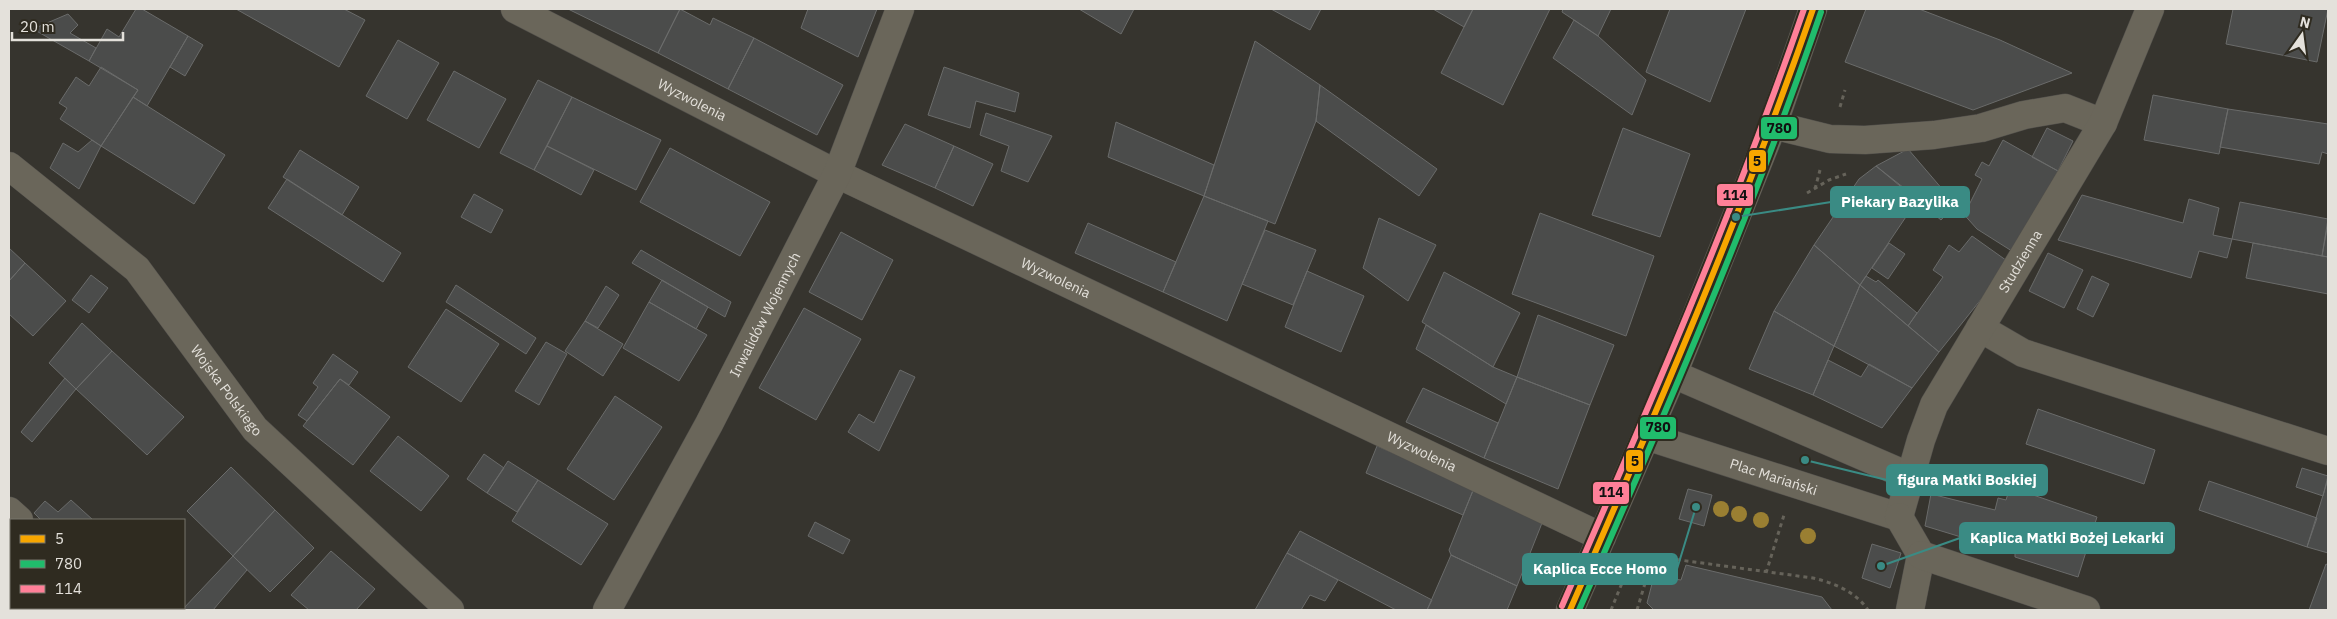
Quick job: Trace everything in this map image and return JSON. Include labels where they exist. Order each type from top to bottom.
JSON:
[{"type":"street","name":"Wyzwolenia","points":[[515,9],[837,174],[1602,536]]},
{"type":"street","name":"Inwalidów Wojennych","points":[[607,610],[709,424],[837,174],[900,9]]},
{"type":"street","points":[[1570,610],[1673,374],[1773,125],[1813,9]]},
{"type":"street","name":"Studzienna","points":[[1899,517],[1921,440],[1934,405],[2103,123],[2150,9]]},
{"type":"street","points":[[1773,125],[1830,138],[1865,140],[1934,135],[1981,128],[2024,115],[2065,108],[2103,123]]},
{"type":"street","name":"Wojska Polskiego","points":[[9,166],[137,269],[255,429],[450,610]]},
{"type":"street","points":[[1980,328],[2023,353],[2328,451]]},
{"type":"street","points":[[1673,374],[1911,477]]},
{"type":"street","name":"Plac Mariański","points":[[1646,436],[1899,517]]},
{"type":"street","points":[[1899,517],[1921,555],[1910,610]]},
{"type":"street","points":[[1921,555],[2086,610]]},
{"type":"path","points":[[1807,193],[1829,180],[1851,172]]},
{"type":"path","points":[[1766,573],[1784,515]]},
{"type":"path","points":[[1637,610],[1646,580],[1666,558],[1831,582],[1861,600],[1868,610]]},
{"type":"path","points":[[1611,610],[1629,566]]},
{"type":"building","points":[[136,9],[142,9],[188,36],[147,106],[133,97],[138,90],[89,61],[107,29],[119,37]]},
{"type":"building","points":[[236,9],[344,9],[365,20],[339,67]]},
{"type":"building","points":[[568,9],[680,9],[658,53]]},
{"type":"building","points":[[680,9],[710,25],[713,18],[754,38],[728,89],[658,53]]},
{"type":"building","points":[[808,9],[877,9],[858,57],[801,28]]},
{"type":"building","points":[[1079,9],[1134,9],[1121,34]]},
{"type":"building","points":[[1271,9],[1321,9],[1310,30]]},
{"type":"building","points":[[1433,9],[1473,9],[1464,27]]},
{"type":"building","points":[[1473,9],[1550,9],[1503,105],[1441,73]]},
{"type":"building","points":[[1563,9],[1611,9],[1598,36],[1562,12]]},
{"type":"building","points":[[1670,9],[1746,9],[1710,102],[1646,72]]},
{"type":"building","points":[[1866,9],[1919,9],[2000,40],[2072,73],[1973,110],[1845,62]]},
{"type":"building","points":[[2233,9],[2328,9],[2317,62],[2226,44]]},
{"type":"building","points":[[68,14],[78,25],[70,33],[96,48],[89,61],[33,29]]},
{"type":"building","points":[[1574,20],[1598,36],[1646,80],[1632,115],[1553,58]]},
{"type":"building","points":[[188,36],[203,45],[185,76],[170,67]]},
{"type":"building","points":[[754,38],[843,85],[817,135],[728,89]]},
{"type":"building","points":[[398,40],[439,63],[407,119],[366,96]]},
{"type":"building","points":[[1255,41],[1320,85],[1316,121],[1275,224],[1204,196]]},
{"type":"building","points":[[101,67],[138,90],[101,146],[60,119],[67,108],[59,103],[76,77],[89,86]]},
{"type":"building","points":[[944,67],[1019,93],[1015,112],[976,101],[970,128],[928,115]]},
{"type":"building","points":[[454,71],[506,99],[479,148],[427,120]]},
{"type":"building","points":[[538,80],[572,97],[534,170],[500,153]]},
{"type":"building","points":[[1320,85],[1437,169],[1419,196],[1316,121]]},
{"type":"building","points":[[2153,95],[2228,109],[2219,154],[2144,140]]},
{"type":"building","points":[[133,97],[225,155],[194,204],[101,146]]},
{"type":"building","points":[[572,97],[661,140],[636,190],[547,146]]},
{"type":"building","points":[[2228,109],[2328,124],[2328,154],[2322,152],[2319,164],[2220,147]]},
{"type":"building","points":[[986,113],[1052,136],[1028,182],[1001,171],[1009,146],[980,135]]},
{"type":"building","points":[[1116,122],[1214,165],[1204,196],[1108,157]]},
{"type":"building","points":[[905,124],[954,146],[935,188],[882,165]]},
{"type":"building","points":[[1623,128],[1690,154],[1660,237],[1592,215]]},
{"type":"building","points":[[2047,128],[2073,141],[2058,171],[2032,157]]},
{"type":"building","points":[[92,140],[101,146],[79,189],[50,168],[63,143],[78,152]]},
{"type":"building","points":[[2003,140],[2058,171],[2015,253],[1977,229],[1951,200],[1960,193],[1968,207],[1982,179],[1975,175],[1982,162],[1989,166]]},
{"type":"building","points":[[547,146],[594,170],[581,195],[534,170]]},
{"type":"building","points":[[954,146],[993,164],[973,206],[935,188]]},
{"type":"building","points":[[670,148],[770,202],[740,256],[640,202]]},
{"type":"building","points":[[1908,149],[1955,204],[1941,220],[1876,166]]},
{"type":"building","points":[[300,150],[359,187],[342,215],[283,177]]},
{"type":"building","points":[[1876,166],[1918,199],[1860,285],[1814,245],[1859,179]]},
{"type":"building","points":[[287,179],[401,253],[383,282],[268,208]]},
{"type":"building","points":[[474,194],[503,210],[491,233],[461,217]]},
{"type":"building","points":[[2082,195],[2183,223],[2189,199],[2219,208],[2213,235],[2232,239],[2227,258],[2199,251],[2191,278],[2058,240]]},
{"type":"building","points":[[1204,196],[1268,221],[1227,321],[1163,292]]},
{"type":"building","points":[[2240,202],[2328,219],[2322,256],[2232,239]]},
{"type":"building","points":[[1540,213],[1654,256],[1626,336],[1512,294]]},
{"type":"building","points":[[1379,218],[1436,245],[1408,301],[1363,268]]},
{"type":"building","points":[[1088,223],[1176,262],[1163,292],[1075,253]]},
{"type":"building","points":[[2328,223],[2328,257],[2322,256]]},
{"type":"building","points":[[1265,230],[1316,250],[1293,305],[1242,284]]},
{"type":"building","points":[[841,232],[893,260],[862,320],[809,292]]},
{"type":"building","points":[[1972,236],[2010,263],[1939,352],[1908,326],[1943,277],[1933,270],[1949,245],[1959,252]]},
{"type":"building","points":[[1889,243],[1905,254],[1888,279],[1872,268]]},
{"type":"building","points":[[2253,243],[2328,257],[2328,294],[2246,278]]},
{"type":"building","points":[[1814,245],[1860,285],[1834,346],[1774,311]]},
{"type":"building","points":[[9,248],[25,263],[9,281]]},
{"type":"building","points":[[641,250],[731,302],[725,317],[632,263]]},
{"type":"building","points":[[2048,253],[2083,270],[2064,308],[2029,291]]},
{"type":"building","points":[[25,263],[66,301],[33,336],[9,314],[9,281]]},
{"type":"building","points":[[1307,271],[1364,296],[1341,352],[1285,327]]},
{"type":"building","points":[[1444,272],[1520,313],[1493,367],[1422,322]]},
{"type":"building","points":[[91,275],[108,288],[89,313],[72,300]]},
{"type":"building","points":[[1866,276],[1876,282],[1878,280],[1917,313],[1908,326],[1860,285]]},
{"type":"building","points":[[2092,276],[2109,284],[2093,317],[2077,309]]},
{"type":"building","points":[[662,280],[708,307],[696,329],[649,302]]},
{"type":"building","points":[[456,285],[536,338],[526,354],[446,302]]},
{"type":"building","points":[[1860,285],[1939,352],[1912,388],[1834,346]]},
{"type":"building","points":[[606,286],[619,295],[598,328],[585,321]]},
{"type":"building","points":[[649,302],[707,335],[679,381],[623,348]]},
{"type":"building","points":[[804,308],[861,339],[816,420],[759,388]]},
{"type":"building","points":[[446,309],[499,344],[461,402],[408,367]]},
{"type":"building","points":[[1774,311],[1834,346],[1813,395],[1749,369]]},
{"type":"building","points":[[1538,315],[1614,345],[1590,405],[1517,377]]},
{"type":"building","points":[[585,321],[623,344],[603,376],[565,351]]},
{"type":"building","points":[[82,323],[112,351],[76,389],[49,363]]},
{"type":"building","points":[[1426,325],[1493,367],[1517,377],[1506,404],[1416,349]]},
{"type":"building","points":[[546,342],[567,354],[539,405],[515,391]]},
{"type":"building","points":[[112,351],[184,417],[147,455],[76,389]]},
{"type":"building","points":[[333,354],[358,372],[349,385],[340,379],[307,421],[298,415],[318,387],[313,383]]},
{"type":"building","points":[[1828,360],[1861,377],[1869,364],[1912,388],[1882,428],[1813,395]]},
{"type":"building","points":[[900,370],[915,377],[879,451],[848,432],[859,414],[874,423]]},
{"type":"building","points":[[1517,377],[1590,405],[1558,489],[1484,458]]},
{"type":"building","points":[[65,378],[76,389],[32,442],[21,432]]},
{"type":"building","points":[[340,379],[390,417],[353,465],[303,426]]},
{"type":"building","points":[[1423,388],[1498,423],[1484,458],[1406,422]]},
{"type":"building","points":[[615,396],[662,427],[614,500],[567,469]]},
{"type":"building","points":[[2038,409],[2155,450],[2144,484],[2026,444]]},
{"type":"building","points":[[398,436],[449,476],[421,511],[370,471]]},
{"type":"building","points":[[1377,446],[1474,488],[1463,515],[1366,473]]},
{"type":"building","points":[[484,454],[504,468],[487,493],[467,479]]},
{"type":"building","points":[[508,461],[538,480],[517,512],[487,493]]},
{"type":"building","points":[[231,467],[275,510],[233,556],[187,511]]},
{"type":"building","points":[[2302,468],[2328,476],[2323,496],[2296,487]]},
{"type":"building","points":[[2328,479],[2328,553],[2307,547]]},
{"type":"building","points":[[538,480],[608,524],[581,565],[512,521]]},
{"type":"building","points":[[2209,481],[2317,518],[2307,547],[2199,510]]},
{"type":"building","points":[[2010,487],[2097,517],[2078,577],[2015,557],[2015,553],[2002,550],[1996,539],[1987,536],[1984,544],[1925,526],[1931,494],[1995,510],[1998,498],[2006,500]]},
{"type":"building","points":[[1474,488],[1544,518],[1517,586],[1451,555],[1449,550]]},
{"type":"building","points":[[1688,489],[1712,495],[1704,526],[1679,519]]},
{"type":"building","points":[[71,500],[92,519],[40,519],[34,513],[45,501],[58,512]]},
{"type":"building","points":[[275,510],[314,548],[270,592],[233,556]]},
{"type":"building","points":[[815,522],[850,540],[843,554],[808,536]]},
{"type":"building","points":[[1300,531],[1432,600],[1427,610],[1396,610],[1287,553]]},
{"type":"building","points":[[1872,544],[1901,553],[1890,588],[1862,578]]},
{"type":"building","points":[[331,551],[375,589],[356,610],[309,610],[291,595]]},
{"type":"building","points":[[1287,553],[1338,580],[1325,601],[1310,595],[1301,610],[1255,610]]},
{"type":"building","points":[[1451,555],[1517,586],[1507,610],[1427,610]]},
{"type":"building","points":[[233,556],[247,570],[213,610],[182,610]]},
{"type":"building","points":[[2326,564],[2328,565],[2328,610],[2309,610]]},
{"type":"building","points":[[1686,565],[1822,597],[1832,610],[1654,610],[1647,603],[1653,580],[1667,578],[1681,580]]},
{"type":"building","points":[[9,602],[10,609],[27,610],[9,610]]},
{"type":"transit line","name":"114","points":[[1562,606],[1689,310],[1749,160],[1804,9]]},
{"type":"transit line","name":"5","points":[[1570,610],[1635,461],[1728,237],[1786,86],[1813,9]]},
{"type":"transit line","name":"780","points":[[1579,610],[1644,462],[1737,239],[1821,12]]},
{"type":"place","name":"Piekary Bazylika","points":[[1736,217]]},
{"type":"place","name":"figura Matki Boskiej","points":[[1805,460]]},
{"type":"place","name":"Kaplica Ecce Homo","points":[[1696,507]]},
{"type":"place","name":"Kaplica Matki Bożej Lekarki","points":[[1881,566]]}]
